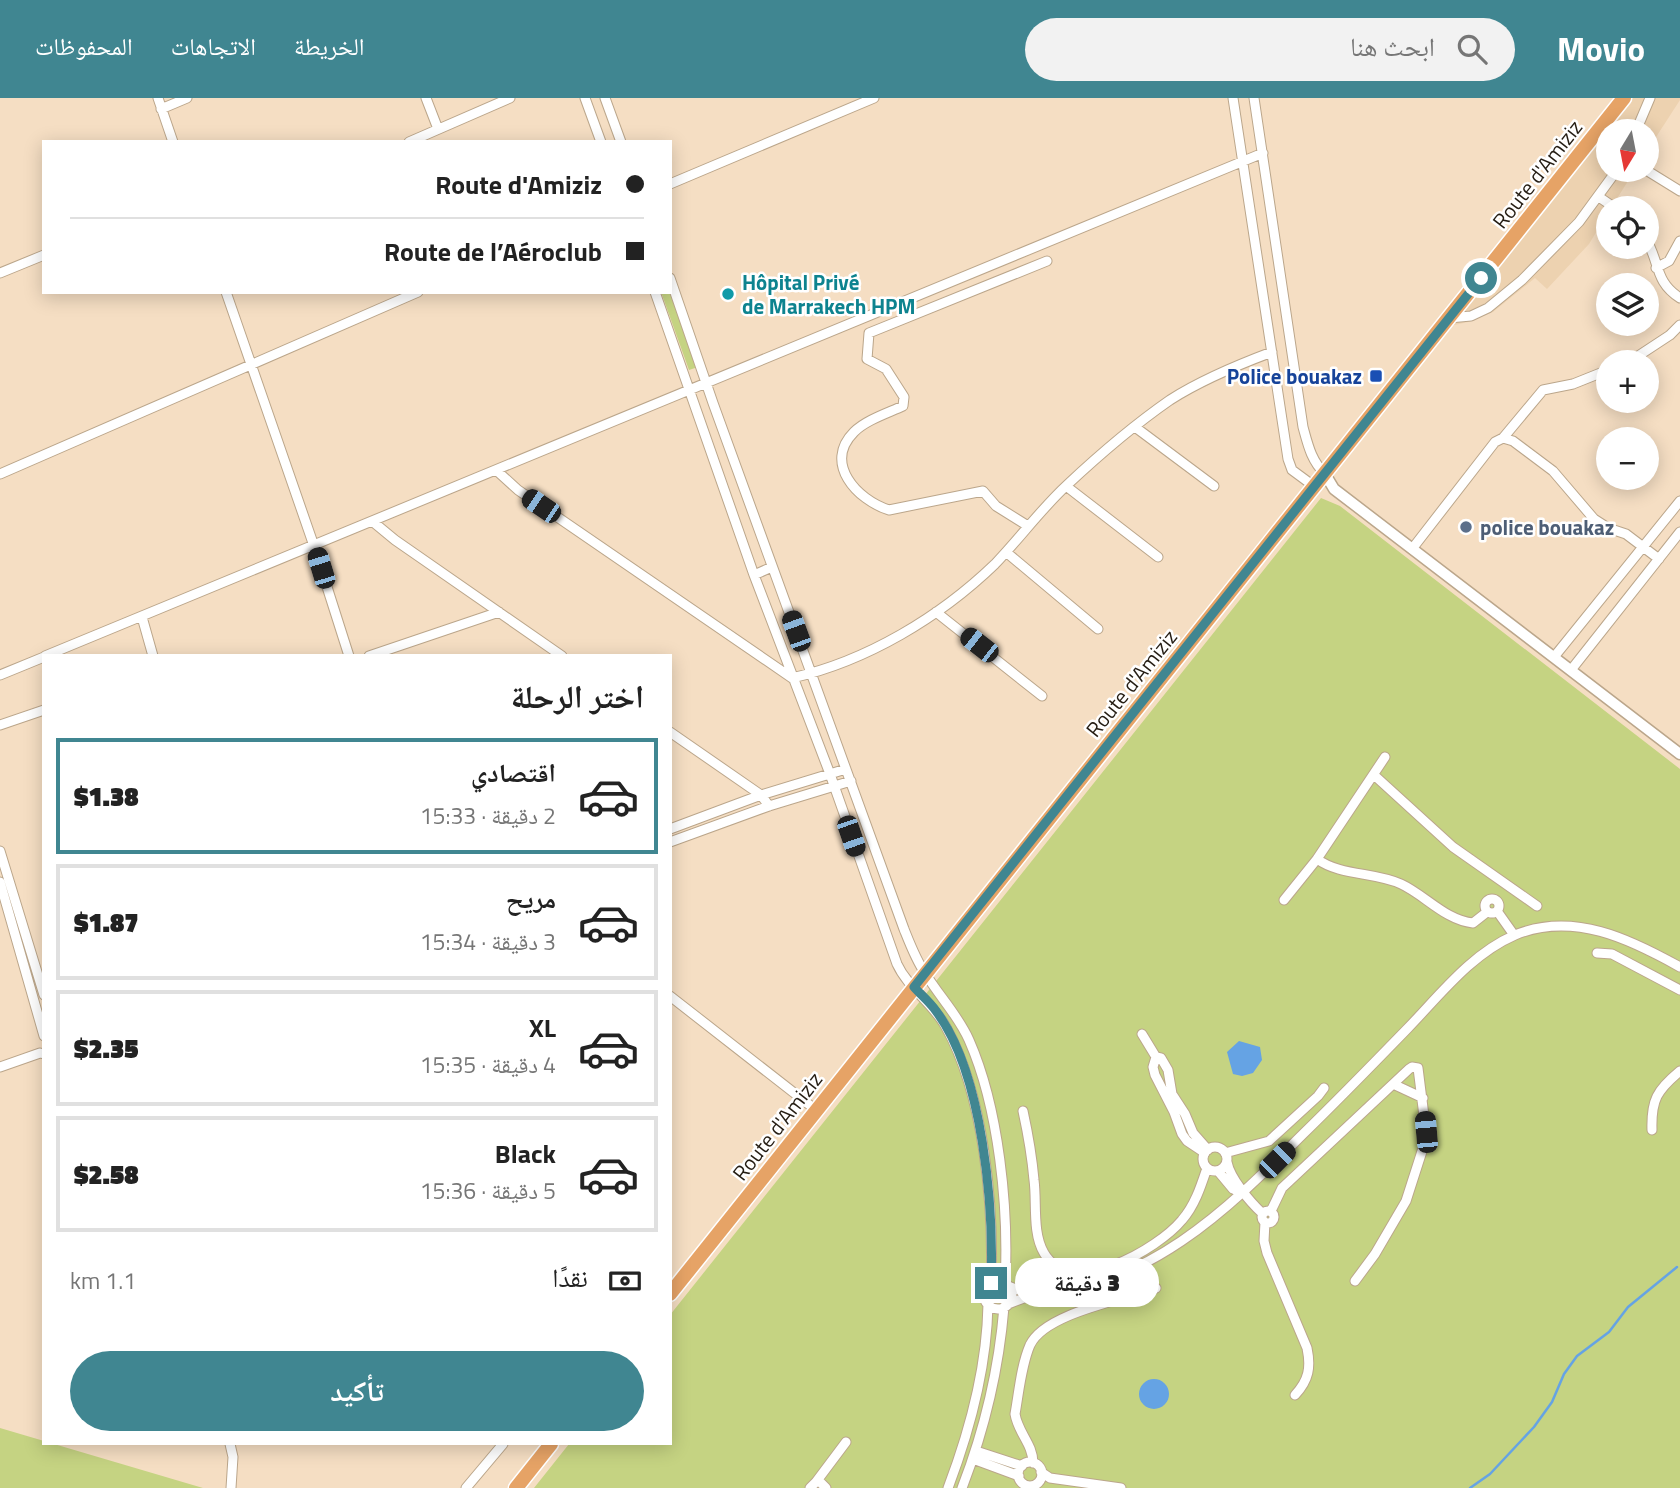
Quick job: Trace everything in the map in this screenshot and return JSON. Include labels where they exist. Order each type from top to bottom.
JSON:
[{"type":"main road","name":"Route d'Amiziz","points":[[672,1290],[1624,98]]},
{"type":"main road","points":[[516,1488],[550,1445]]},
{"type":"street","points":[[158,98],[172,140]]},
{"type":"street","points":[[162,109],[187,98]]},
{"type":"street","points":[[426,98],[438,129]]},
{"type":"street","points":[[413,140],[510,98]]},
{"type":"street","points":[[585,98],[600,140]]},
{"type":"street","points":[[605,98],[620,140]]},
{"type":"street","points":[[672,183],[874,98]]},
{"type":"street","points":[[1233,98],[1288,459],[1292,470],[1315,487],[1334,489]]},
{"type":"street","points":[[1254,98],[1303,427],[1316,464],[1334,489],[1680,754]]},
{"type":"street","points":[[1641,119],[1650,98]]},
{"type":"street","points":[[49,654],[1263,153]]},
{"type":"street","points":[[1659,178],[1680,191]]},
{"type":"street","points":[[1449,318],[1471,316],[1489,308],[1552,252],[1596,201]]},
{"type":"street","points":[[1656,268],[1669,261],[1680,241]]},
{"type":"street","points":[[0,273],[42,256]]},
{"type":"street","points":[[1653,259],[1658,276],[1670,292],[1680,298]]},
{"type":"street","points":[[1028,526],[996,506],[984,491],[889,510],[876,506],[853,487],[842,464],[849,437],[856,429],[902,406],[904,397],[886,369],[867,359],[869,333],[1048,261]]},
{"type":"street","points":[[672,284],[904,929],[925,973],[958,1018],[969,1041],[982,1082],[1002,1183],[1007,1285],[1012,1297],[1006,1305],[995,1368],[974,1455],[962,1488]]},
{"type":"street","points":[[227,294],[348,654]]},
{"type":"street","points":[[0,474],[413,294]]},
{"type":"street","points":[[655,294],[754,575],[830,774],[897,964],[901,974],[936,1010],[961,1060],[983,1151],[988,1196],[991,1283]]},
{"type":"street","points":[[1648,350],[1680,325]]},
{"type":"street","points":[[496,470],[518,490],[792,678],[812,673],[883,644],[936,612],[967,589],[1006,552],[1066,486],[1135,427],[1172,399],[1247,361],[1272,352]]},
{"type":"street","points":[[1412,549],[1495,442],[1503,438],[1543,390],[1573,384],[1596,375]]},
{"type":"street","points":[[1135,427],[1214,486]]},
{"type":"street","points":[[1503,438],[1513,441],[1553,471],[1594,519],[1608,528],[1626,534],[1659,559]]},
{"type":"street","points":[[1066,486],[1158,557]]},
{"type":"street","points":[[1554,657],[1680,501]]},
{"type":"street","points":[[372,521],[395,540],[559,654]]},
{"type":"street","points":[[1570,670],[1680,532]]},
{"type":"street","points":[[1006,552],[1098,629]]},
{"type":"street","points":[[754,575],[772,567]]},
{"type":"street","points":[[375,654],[499,612]]},
{"type":"street","points":[[936,612],[1042,696]]},
{"type":"street","points":[[142,617],[152,654]]},
{"type":"street","points":[[0,675],[42,657]]},
{"type":"street","points":[[0,725],[42,711]]},
{"type":"street","points":[[672,733],[761,795],[769,806]]},
{"type":"street","points":[[1284,900],[1317,859],[1385,757]]},
{"type":"street","points":[[672,828],[761,795],[846,769]]},
{"type":"street","points":[[1374,775],[1453,847],[1537,906]]},
{"type":"street","points":[[672,841],[769,806],[850,781]]},
{"type":"street","points":[[0,851],[42,988]]},
{"type":"street","points":[[1317,859],[1331,867],[1400,884],[1461,921],[1473,923],[1493,908],[1505,886]]},
{"type":"street","points":[[0,882],[40,1002]]},
{"type":"street","points":[[1493,908],[1514,936]]},
{"type":"street","points":[[988,1304],[996,1308],[1032,1295],[1085,1288],[1139,1267],[1175,1246],[1243,1193],[1469,964],[1514,936],[1546,927],[1595,929],[1620,936],[1680,967]]},
{"type":"street","points":[[1597,953],[1612,954],[1680,990]]},
{"type":"street","points":[[672,998],[816,1110]]},
{"type":"street","points":[[1023,1111],[1034,1180],[1038,1239],[1047,1259],[1064,1269],[1098,1270],[1158,1243],[1173,1231],[1191,1209],[1207,1168],[1204,1162],[1206,1151],[1171,1094],[1166,1063],[1156,1057],[1142,1034]]},
{"type":"street","points":[[0,1067],[42,1052]]},
{"type":"street","points":[[1295,1395],[1304,1385],[1310,1360],[1267,1253],[1264,1241],[1266,1216],[1282,1188],[1415,1066],[1420,1072],[1423,1098],[1424,1145],[1406,1201],[1375,1254],[1355,1281]]},
{"type":"street","points":[[1652,1130],[1653,1102],[1658,1092],[1680,1071]]},
{"type":"street","points":[[1393,1084],[1423,1098]]},
{"type":"street","points":[[1218,1171],[1226,1157],[1269,1141],[1318,1097],[1324,1088]]},
{"type":"street","points":[[1206,1151],[1219,1148],[1226,1157],[1228,1171],[1240,1184],[1243,1193]]},
{"type":"street","points":[[1207,1168],[1218,1171],[1233,1189],[1243,1193],[1266,1216]]},
{"type":"street","points":[[948,1488],[962,1449],[985,1345],[988,1304],[985,1290],[991,1283],[998,1281],[1032,1295]]},
{"type":"street","points":[[1040,1476],[1015,1414],[1027,1356],[1036,1336],[1055,1320],[1156,1288]]},
{"type":"street","points":[[813,1485],[846,1442]]},
{"type":"street","points":[[230,1445],[233,1457],[231,1488]]},
{"type":"street","points":[[466,1488],[502,1445]]},
{"type":"street","points":[[974,1455],[1022,1466],[1034,1463]]},
{"type":"street","points":[[974,1455],[1019,1482],[1031,1486],[1040,1476]]},
{"type":"street","points":[[1019,1482],[1022,1466]]},
{"type":"street","points":[[1040,1476],[1121,1488]]},
{"type":"street","points":[[813,1485],[820,1482],[826,1488]]},
{"type":"shaded area","points":[[1631,98],[1680,98],[1659,132],[1659,119],[1614,119]]},
{"type":"shaded area","points":[[1596,142],[1596,182],[1627,182],[1619,196],[1596,196],[1596,233],[1589,244],[1547,289],[1535,278],[1493,312],[1450,326]]},
{"type":"green space","points":[[662,294],[671,294],[698,367],[689,370]]},
{"type":"green space","points":[[1321,498],[1340,506],[1680,769],[1680,1488],[534,1488],[568,1445],[672,1445],[672,1312]]},
{"type":"green space","points":[[0,1428],[42,1440],[42,1445],[57,1445],[203,1488],[0,1488]]},
{"type":"water","points":[[1239,1041],[1260,1047],[1262,1060],[1253,1073],[1242,1076],[1233,1074],[1227,1052]]},
{"type":"water","points":[[1154,1379],[1165,1383],[1169,1394],[1165,1405],[1154,1409],[1143,1405],[1139,1394],[1143,1383]]},
{"type":"waterway","points":[[1470,1488],[1490,1474],[1534,1427],[1552,1402],[1564,1374],[1577,1356],[1609,1332],[1628,1307],[1677,1267]]},
{"type":"place","name":"Hôpital Privé de Marrakech HPM","points":[[728,294]]},
{"type":"place","name":"Police bouakaz","points":[[1376,376]]},
{"type":"place","name":"police bouakaz","points":[[1466,527]]},
{"type":"route","points":[[991,1283],[987,1183],[975,1110],[965,1072],[946,1027],[936,1010],[914,987],[1481,278]]}]
